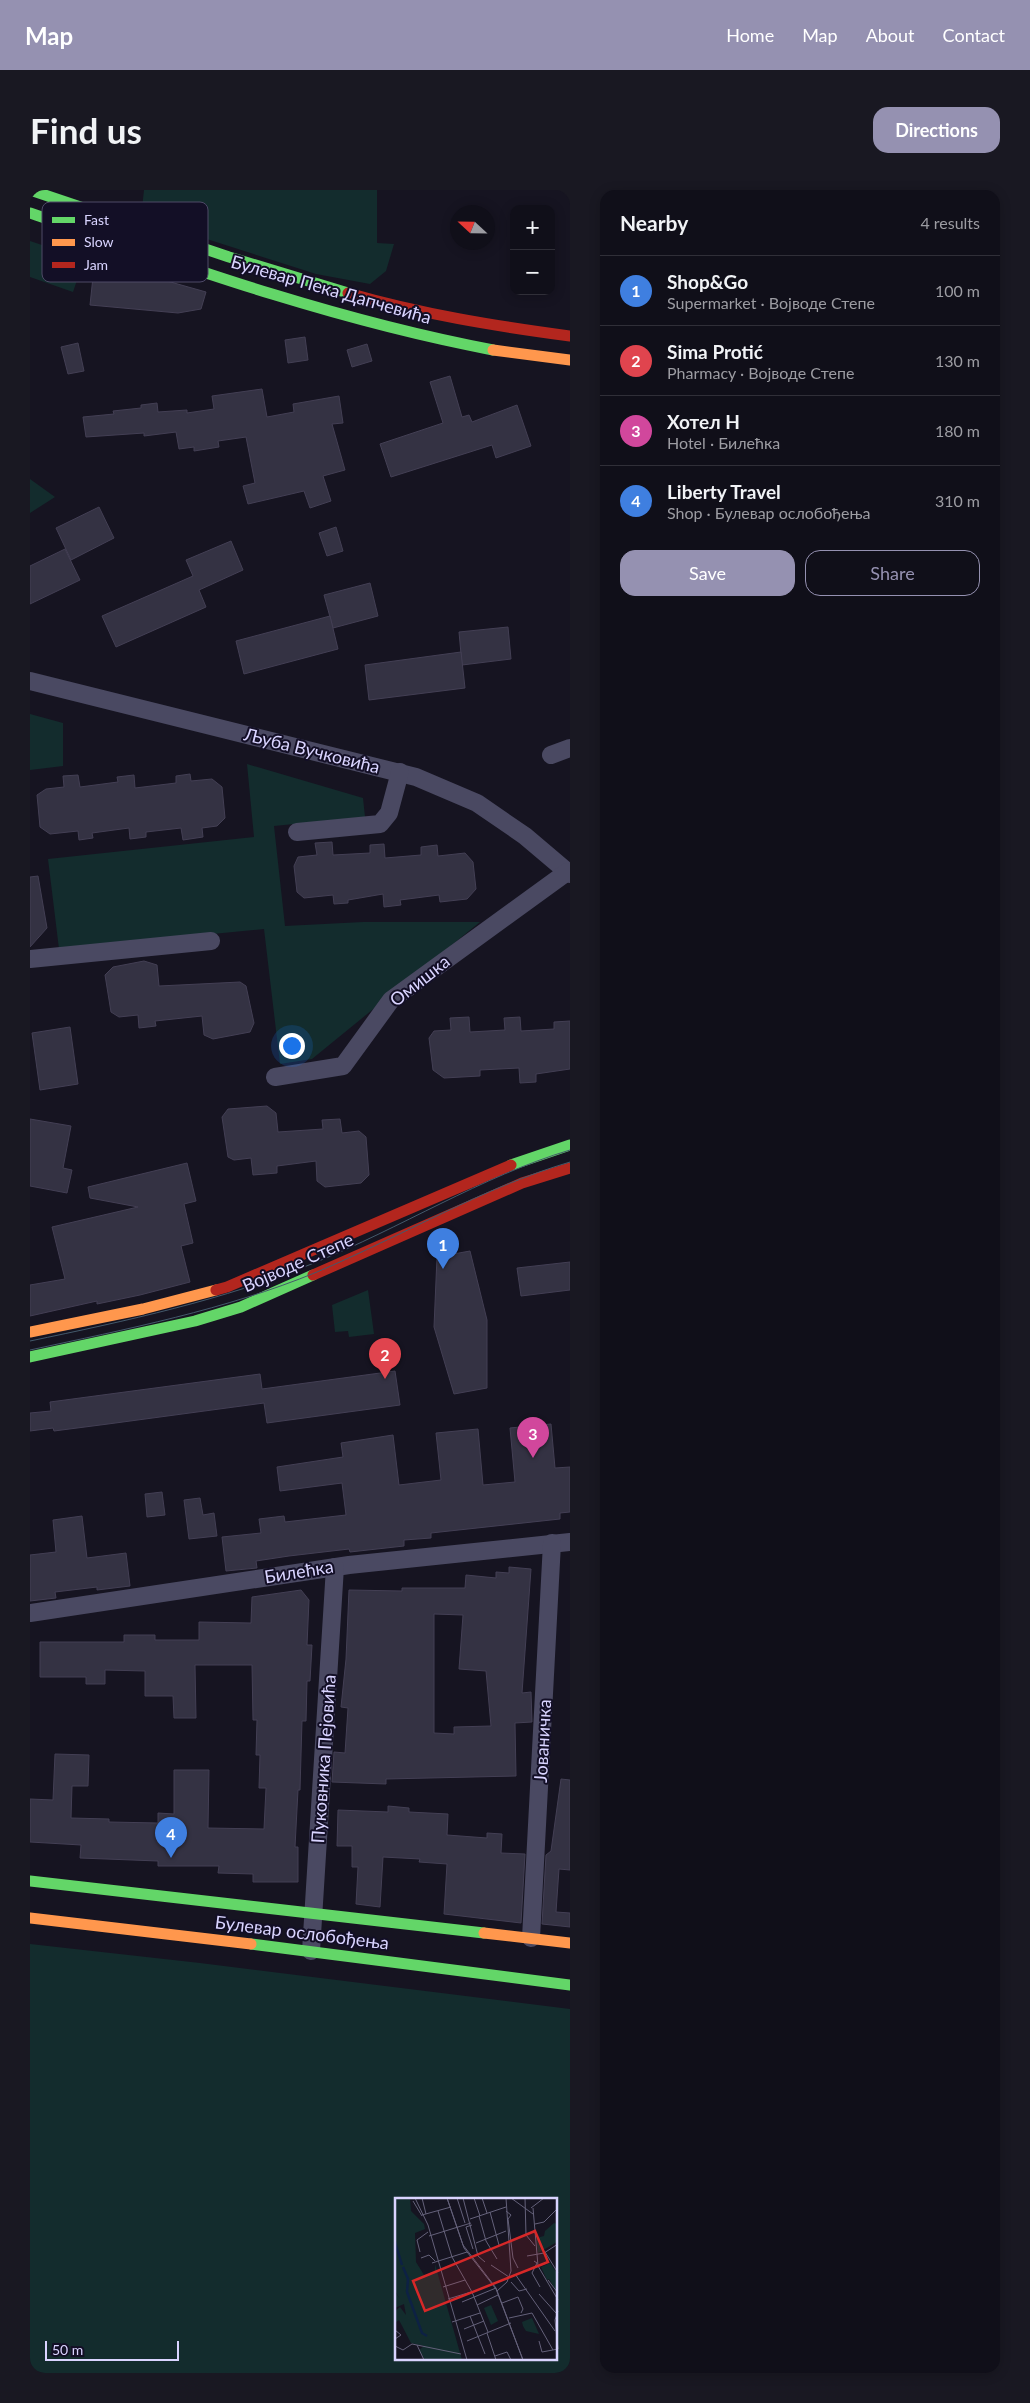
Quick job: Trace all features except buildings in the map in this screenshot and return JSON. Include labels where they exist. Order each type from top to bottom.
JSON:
[{"type":"main road","name":"Булевар Пека Дапчевића","points":[[30,190],[67,202]]},
{"type":"main road","name":"Булевар Пека Дапчевића","points":[[30,213],[42,217]]},
{"type":"main road","name":"Булевар Пека Дапчевића","points":[[208,248],[347,294],[450,319],[570,336]]},
{"type":"main road","name":"Булевар Пека Дапчевића","points":[[208,273],[384,327],[465,344],[570,360]]},
{"type":"main road","points":[[384,327],[391,304]]},
{"type":"main road","name":"Војводе Степе","points":[[30,1332],[144,1309],[228,1287],[496,1170],[570,1145]]},
{"type":"main road","name":"Војводе Степе","points":[[30,1357],[195,1321],[241,1307],[522,1183],[570,1168]]},
{"type":"main road","name":"Булевар ослобођења","points":[[30,1880],[314,1915],[570,1943]]},
{"type":"main road","name":"Булевар ослобођења","points":[[30,1918],[311,1951],[570,1985]]},
{"type":"street","name":"Љуба Вучковића","points":[[30,681],[400,772],[478,803],[525,836],[569,873]]},
{"type":"street","points":[[550,755],[570,748]]},
{"type":"street","points":[[298,832],[380,824],[389,813],[400,772]]},
{"type":"street","name":"Омишка","points":[[275,1077],[343,1066],[391,1000],[569,873]]},
{"type":"street","points":[[30,960],[211,940]]},
{"type":"street","name":"Билећка","points":[[30,1613],[335,1567],[570,1542]]},
{"type":"street","name":"Јованичка","points":[[531,1938],[552,1543]]},
{"type":"street","name":"Пуковника Пејовића","points":[[311,1951],[335,1567]]},
{"type":"green space","points":[[144,190],[377,190],[377,243],[394,244],[386,271],[370,284],[316,274],[208,239],[208,202],[143,202]]},
{"type":"green space","points":[[30,241],[42,245],[42,281],[30,277]]},
{"type":"green space","points":[[44,282],[76,282],[73,292]]},
{"type":"green space","points":[[30,479],[55,497],[30,513]]},
{"type":"green space","points":[[30,714],[63,723],[63,766],[30,770]]},
{"type":"green space","points":[[247,764],[363,798],[365,817],[274,826],[285,926],[363,922],[480,922],[312,1059],[280,1064],[264,929],[59,949],[48,859],[254,837]]},
{"type":"green space","points":[[368,1290],[374,1334],[349,1337],[348,1331],[335,1332],[332,1305]]},
{"type":"green space","points":[[30,1944],[570,2009],[570,2373],[30,2373]]},
{"type":"tram line","points":[[30,1341],[102,1326],[210,1299],[280,1276],[346,1249],[504,1174],[570,1150]]},
{"type":"tram line","points":[[30,1350],[211,1308],[282,1285],[349,1258],[505,1185],[570,1162]]},
{"type":"traffic: fast","points":[[30,190],[66,202]]},
{"type":"traffic: fast","points":[[30,213],[42,217]]},
{"type":"traffic: fast","points":[[208,250],[348,293]]},
{"type":"traffic: fast","points":[[208,274],[375,323],[493,350]]},
{"type":"traffic: fast","points":[[511,1165],[570,1145]]},
{"type":"traffic: fast","points":[[30,1357],[195,1321],[241,1307],[313,1275]]},
{"type":"traffic: fast","points":[[30,1881],[484,1933]]},
{"type":"traffic: fast","points":[[251,1944],[570,1985]]},
{"type":"traffic: slow","points":[[493,350],[570,360]]},
{"type":"traffic: slow","points":[[30,1332],[143,1309],[216,1290]]},
{"type":"traffic: slow","points":[[30,1918],[251,1944]]},
{"type":"traffic: slow","points":[[484,1933],[570,1943]]},
{"type":"traffic: jam","points":[[348,293],[458,319],[570,336]]},
{"type":"traffic: jam","points":[[216,1290],[227,1287],[511,1165]]},
{"type":"traffic: jam","points":[[313,1275],[522,1183],[570,1168]]},
{"type":"place","name":"Shop&Go","points":[[443,1269]]},
{"type":"place","name":"Sima Protić","points":[[385,1379]]},
{"type":"place","name":"Хотел Н","points":[[533,1458]]},
{"type":"place","name":"Liberty Travel","points":[[171,1858]]}]
